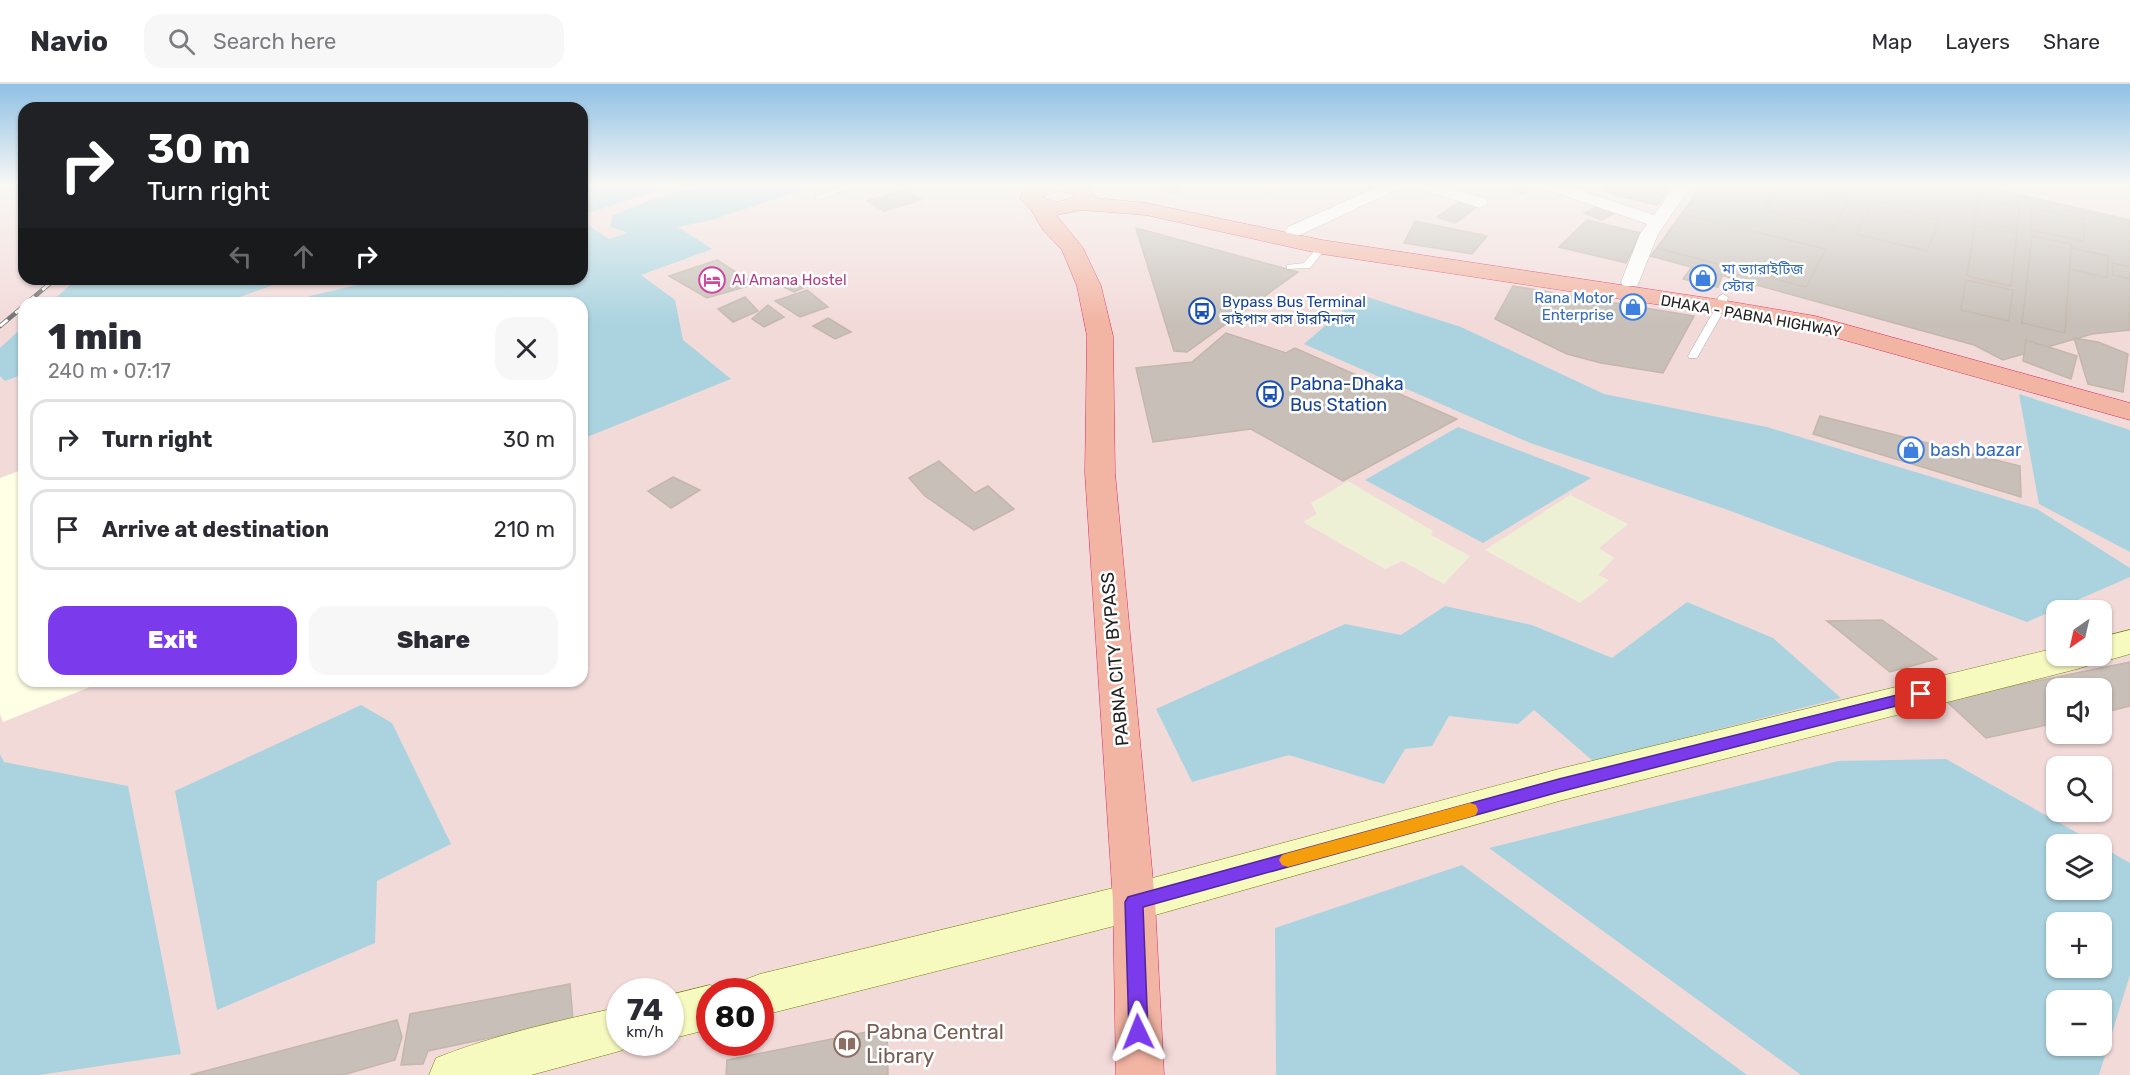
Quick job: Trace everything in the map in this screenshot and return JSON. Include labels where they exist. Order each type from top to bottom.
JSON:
[{"type":"highway","name":"PABNA CITY BYPASS","points":[[1057,231],[1072,248],[1089,286],[1100,336],[1100,473],[1134,902],[1140,1075]]},
{"type":"highway","points":[[1072,248],[1078,231]]},
{"type":"highway","name":"DHAKA - PABNA HIGHWAY","points":[[1255,231],[1322,248],[1503,270],[1722,302]]},
{"type":"highway","name":"DHAKA - PABNA HIGHWAY","points":[[1295,231],[1503,270],[1630,282],[1819,320],[2130,402]]},
{"type":"highway","name":"DHAKA - PABNA HIGHWAY","points":[[1819,320],[2130,412]]},
{"type":"main road","points":[[2112,646],[2130,642]]},
{"type":"main road","points":[[774,991],[1134,902],[1559,785],[2046,664]]},
{"type":"main road","points":[[453,1075],[606,1032]]},
{"type":"street","points":[[1630,282],[1651,231]]},
{"type":"lane","points":[[1290,267],[1307,266],[1322,248]]},
{"type":"lane","points":[[1693,356],[1722,302]]},
{"type":"shaded area","points":[[0,231],[18,231],[18,285],[588,285],[588,231],[2130,231],[2130,1075],[0,1075]]},
{"type":"shaded area","points":[[18,471],[18,687],[90,687],[3,722],[0,714],[0,478]]},
{"type":"shaded area","points":[[1348,481],[1433,531],[1431,535],[1470,556],[1444,584],[1402,561],[1385,569],[1303,522],[1317,514],[1311,503]]},
{"type":"shaded area","points":[[1570,495],[1628,524],[1599,548],[1614,558],[1598,575],[1609,580],[1580,603],[1485,550]]},
{"type":"water","points":[[588,231],[597,231],[609,239],[628,233],[623,231],[685,231],[712,249],[641,275],[675,300],[683,340],[731,379],[588,437],[588,297],[308,297],[357,285],[588,285]]},
{"type":"water","points":[[70,285],[273,285],[240,297],[57,297]]},
{"type":"water","points":[[1361,295],[1461,327],[1604,394],[1767,427],[2037,509],[2130,568],[2130,577],[2077,600],[2046,600],[2046,614],[2027,622],[1728,510],[1530,443],[1304,344]]},
{"type":"water","points":[[18,332],[18,376],[5,381],[0,376],[0,348]]},
{"type":"water","points":[[2019,394],[2130,430],[2130,552],[2039,504]]},
{"type":"water","points":[[1458,427],[1591,478],[1483,543],[1365,480]]},
{"type":"water","points":[[1687,602],[1773,638],[1841,698],[1593,761],[1534,710],[1518,724],[1449,716],[1432,746],[1405,749],[1384,784],[1289,755],[1192,782],[1156,709],[1345,624],[1401,635],[1445,606],[1532,625],[1612,658]]},
{"type":"water","points":[[361,705],[392,723],[451,844],[377,881],[375,943],[217,1010],[175,791]]},
{"type":"water","points":[[0,754],[4,762],[128,786],[181,1054],[39,1075],[0,1075]]},
{"type":"water","points":[[1946,759],[2046,815],[2046,822],[2058,822],[2079,834],[2046,834],[2046,900],[2112,900],[2112,853],[2130,863],[2130,975],[2112,1033],[2112,990],[2046,990],[2046,1056],[2105,1056],[2099,1075],[1801,1075],[1489,848],[1838,761]]},
{"type":"water","points":[[1462,865],[1747,1075],[1276,1075],[1275,928]]},
{"type":"building","name":"Bypass Bus Terminal বাইপাস বাস টারমিনাল","points":[[1137,231],[1148,231],[1298,272],[1187,352],[1174,351]]},
{"type":"building","points":[[1410,231],[1464,231],[1487,236],[1472,254],[1404,243]]},
{"type":"building","points":[[1575,231],[1641,233],[1626,263],[1559,247]]},
{"type":"building","points":[[1669,231],[2130,231],[2130,330],[2092,334],[2003,360],[1974,345],[1651,256]]},
{"type":"building","points":[[1670,231],[1753,231],[1826,249],[1806,287],[1657,248]]},
{"type":"building","points":[[1857,231],[1935,231],[1927,251],[1856,234]]},
{"type":"building","points":[[1974,231],[2017,233],[2011,286],[1967,276]]},
{"type":"building","points":[[2037,231],[2084,231],[2084,241]]},
{"type":"building","points":[[2032,236],[2071,244],[2065,333],[2022,323]]},
{"type":"building","points":[[2072,248],[2108,256],[2107,278],[2070,269]]},
{"type":"building","name":"Al Amana Hostel","points":[[717,260],[755,284],[707,298],[669,276]]},
{"type":"building","points":[[2113,263],[2130,267],[2130,279],[2113,275]]},
{"type":"building","name":"মা ভ‍্যারাইটিজ স্টোর","points":[[1691,268],[1722,276],[1718,287],[1683,279]]},
{"type":"building","points":[[783,276],[803,288],[794,292],[772,281]]},
{"type":"building","points":[[1966,280],[2013,290],[2009,321],[1961,310]]},
{"type":"building","points":[[1513,286],[1694,316],[1663,373],[1601,363],[1567,354],[1495,319]]},
{"type":"building","points":[[807,290],[828,307],[800,317],[775,301]]},
{"type":"building","points":[[745,297],[758,311],[733,322],[718,309]]},
{"type":"building","points":[[768,305],[784,317],[764,327],[752,319]]},
{"type":"building","points":[[828,318],[851,332],[835,339],[813,326]]},
{"type":"building","name":"Pabna-Dhaka Bus Station","points":[[1226,333],[1286,353],[1295,348],[1457,419],[1343,481],[1251,429],[1153,442],[1136,368],[1192,362]]},
{"type":"building","points":[[2074,338],[2098,342],[2128,354],[2123,392],[2088,384]]},
{"type":"building","points":[[2026,340],[2077,356],[2071,379],[2023,361]]},
{"type":"building","name":"bash bazar","points":[[1820,416],[2020,466],[2021,497],[1813,434]]},
{"type":"building","points":[[939,461],[975,493],[988,486],[1014,509],[974,530],[925,496],[909,478]]},
{"type":"building","points":[[673,477],[700,490],[671,508],[648,491]]},
{"type":"building","points":[[1882,620],[1937,659],[1890,672],[1827,621]]},
{"type":"building","points":[[2130,662],[2130,706],[2112,710],[2112,678],[2052,678],[2112,666]]},
{"type":"building","points":[[2046,679],[2046,725],[1986,738],[1945,700]]},
{"type":"building","points":[[570,984],[573,1020],[428,1051],[423,1064],[401,1065],[410,1014]]},
{"type":"building","points":[[397,1020],[402,1037],[395,1060],[343,1075],[190,1075]]},
{"type":"building","name":"Pabna Central Library","points":[[887,1028],[888,1075],[726,1075],[727,1060],[747,1056],[774,1056],[774,1051]]},
{"type":"railway","points":[[34,297],[48,285]]},
{"type":"railway","points":[[0,326],[18,311]]},
{"type":"slow traffic","points":[[1288,860],[1470,810]]},
{"type":"place","name":"মা ভ‍্যারাইটিজ স্টোর","points":[[1703,278]]},
{"type":"place","name":"Al Amana Hostel","points":[[712,280]]},
{"type":"place","name":"Rana Motor Enterprise","points":[[1633,307]]},
{"type":"place","name":"Bypass Bus Terminal বাইপাস বাস টারমিনাল","points":[[1202,311]]},
{"type":"place","name":"Pabna-Dhaka Bus Station","points":[[1270,394]]},
{"type":"place","name":"bash bazar","points":[[1911,450]]},
{"type":"place","name":"Pabna Central Library","points":[[847,1044]]},
{"type":"route","points":[[1138,1032],[1134,902],[1559,785],[1921,694]]}]
